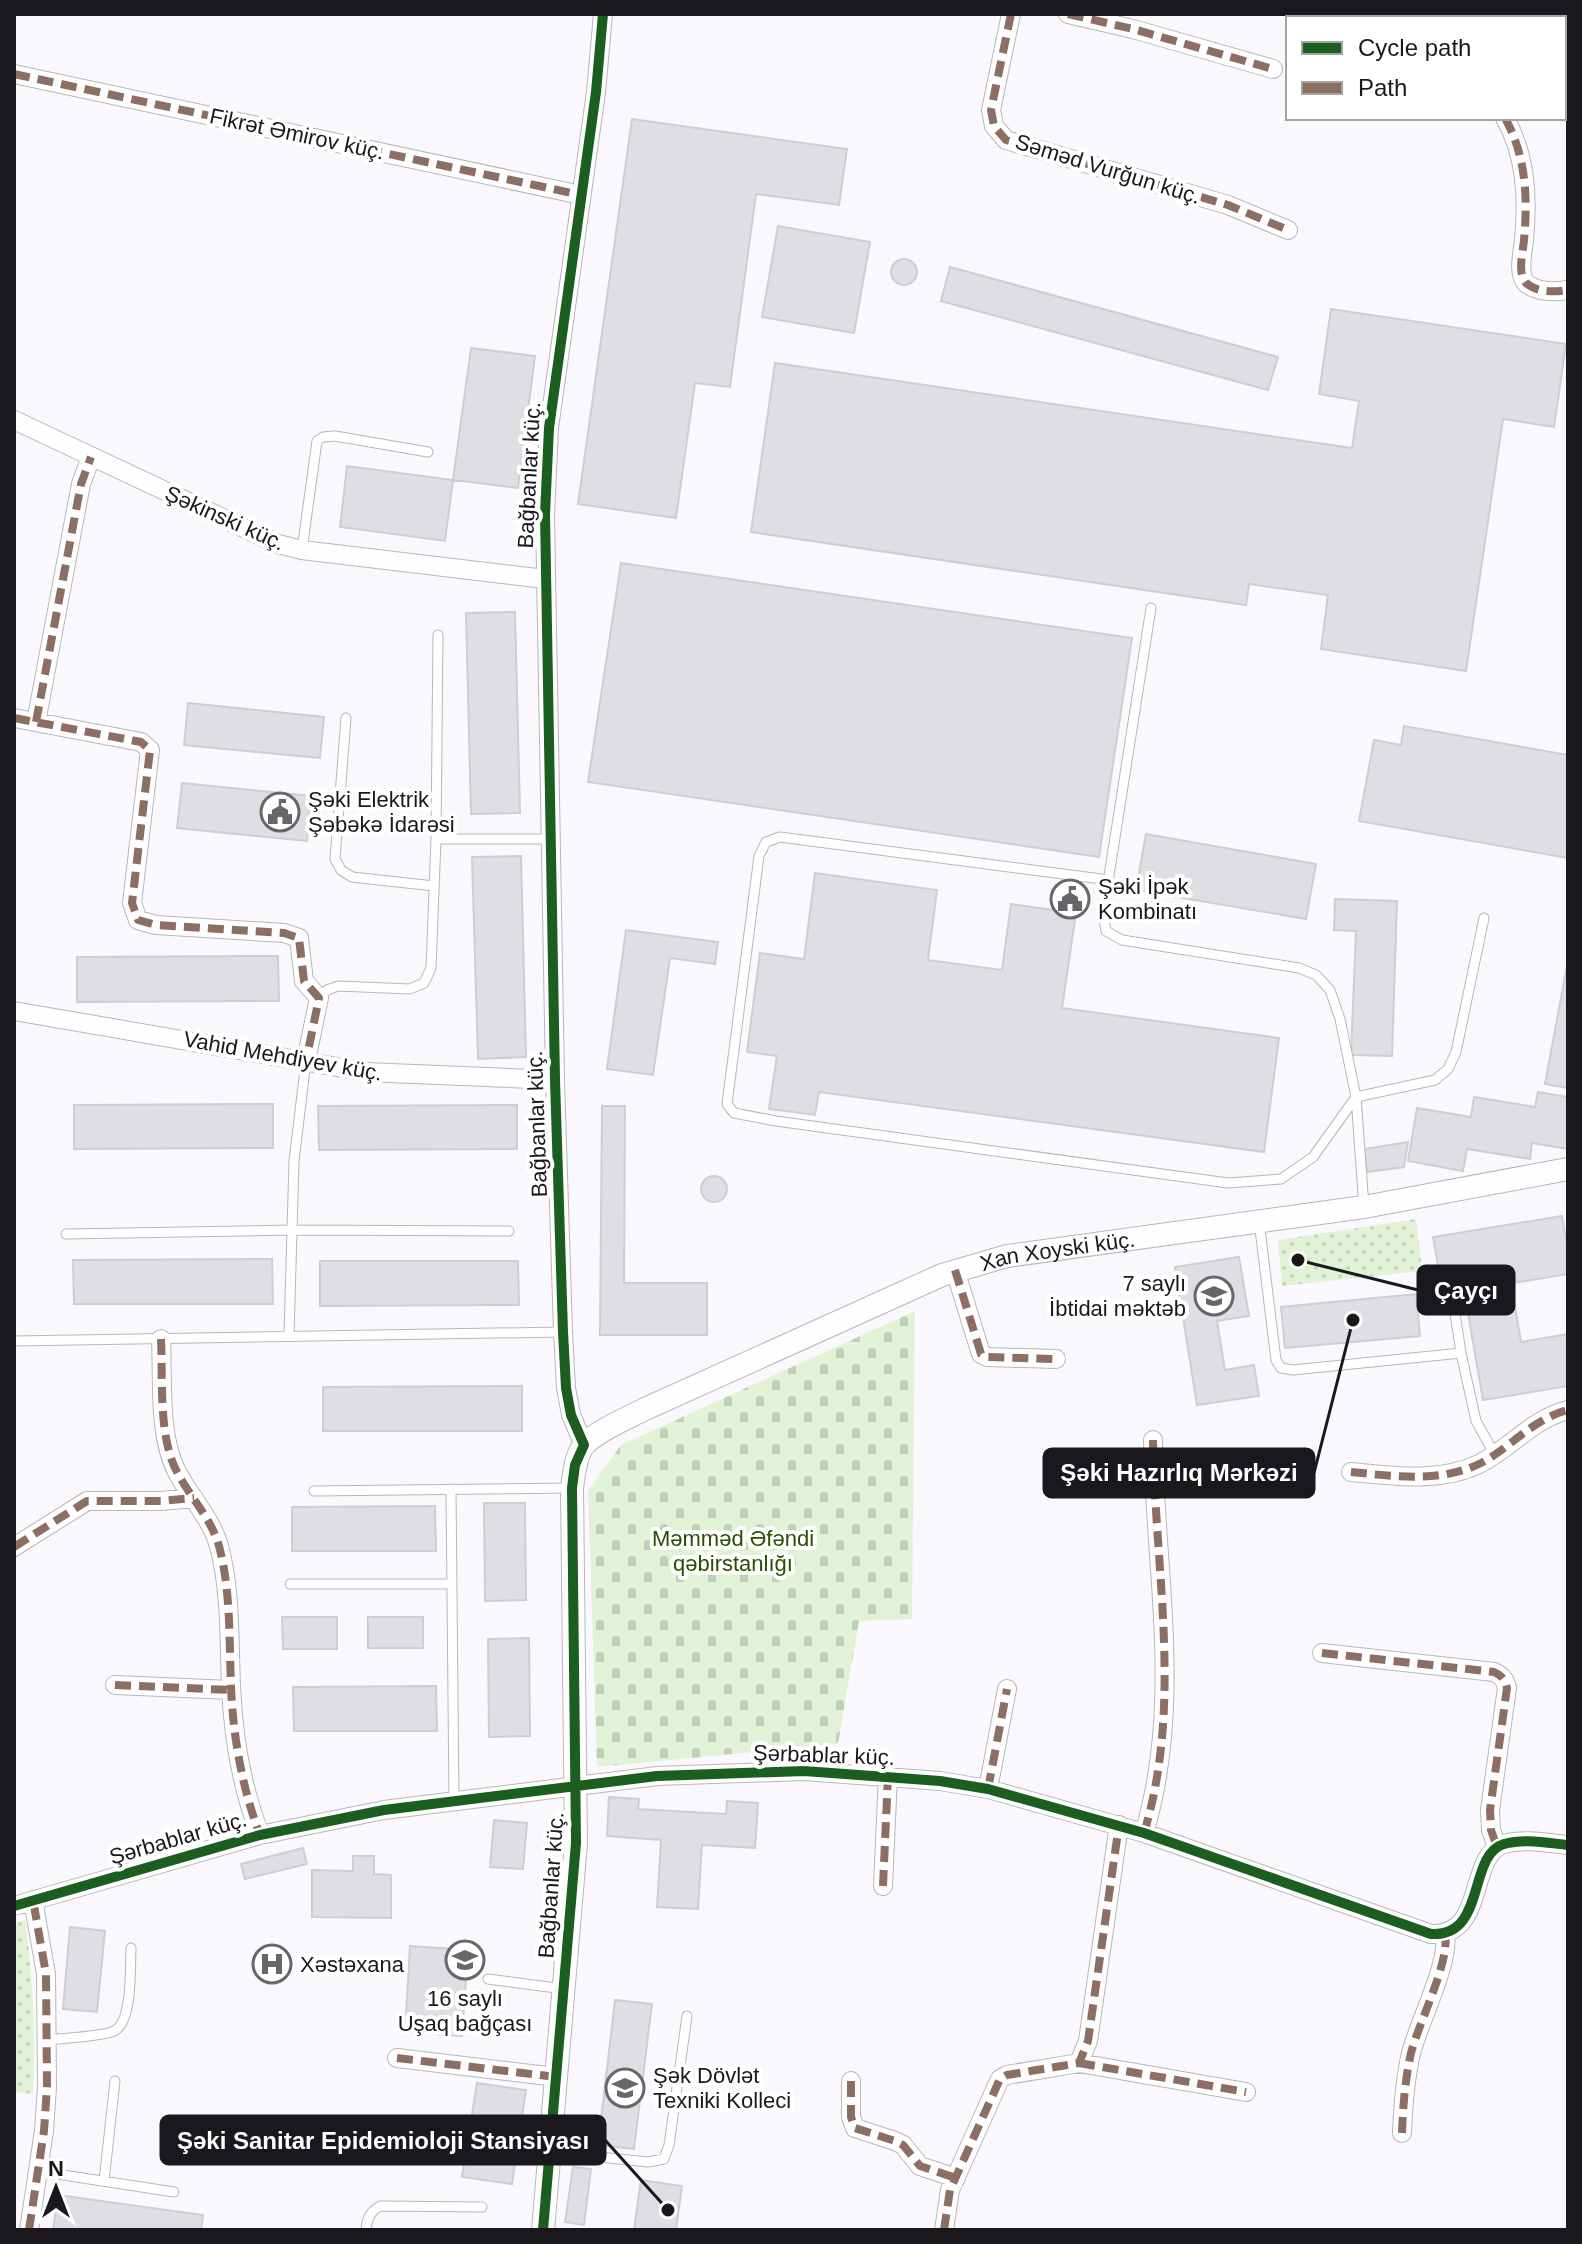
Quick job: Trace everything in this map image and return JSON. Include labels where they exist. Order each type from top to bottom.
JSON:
[{"type":"street","name":"Bağbanlar küç.","points":[[543,2230],[576,1843],[572,1488],[575,1465],[584,1445],[571,1415],[563,1332],[555,1080],[545,470],[596,92],[603,14]]},
{"type":"street","name":"Səməd Vurğun küç.","points":[[1011,14],[991,110],[994,126],[1006,140],[1228,205],[1288,230]]},
{"type":"street","points":[[1068,14],[1273,69]]},
{"type":"street","name":"Fikrət Əmirov küç.","points":[[14,74],[581,195]]},
{"type":"street","points":[[1506,120],[1517,140],[1525,175],[1527,209],[1521,273],[1527,283],[1541,291],[1568,290]]},
{"type":"street","name":"Şəkinski küç.","points":[[14,420],[254,533],[302,550],[545,579]]},
{"type":"street","points":[[36,722],[81,484],[91,457]]},
{"type":"street","points":[[14,718],[141,742],[150,750],[132,903],[138,920],[156,925],[284,933],[299,938],[304,981],[319,998],[306,1061]]},
{"type":"street","name":"Vahid Mehdiyev küç.","points":[[14,1011],[402,1075],[555,1080]]},
{"type":"street","name":"Xan Xoyski küç.","points":[[584,1445],[645,1409],[955,1270],[1007,1256],[1364,1207],[1568,1169]]},
{"type":"street","points":[[955,1270],[981,1354],[987,1357],[1056,1359]]},
{"type":"street","points":[[161,1339],[165,1440],[176,1470],[218,1544],[229,1606],[231,1690],[242,1777],[260,1835]]},
{"type":"street","points":[[1351,1472],[1412,1478],[1452,1473],[1480,1463],[1536,1422],[1568,1410]]},
{"type":"street","points":[[1144,1833],[1156,1794],[1166,1714],[1162,1579],[1154,1501],[1153,1440]]},
{"type":"street","points":[[14,1547],[87,1501],[194,1498]]},
{"type":"street","points":[[1322,1653],[1494,1672],[1506,1681],[1490,1810],[1491,1830],[1497,1847]]},
{"type":"street","points":[[115,1685],[231,1690]]},
{"type":"street","points":[[988,1789],[1007,1689]]},
{"type":"street","name":"Şərbablar küç.","points":[[14,1906],[260,1835],[384,1810],[657,1776],[804,1771],[888,1776],[988,1789],[1119,1825],[1416,1931],[1445,1935]]},
{"type":"street","points":[[883,1886],[888,1776]]},
{"type":"street","points":[[1079,2063],[1088,2041],[1119,1825]]},
{"type":"street","points":[[1402,2133],[1411,2054],[1422,2014],[1444,1961],[1447,1947],[1445,1935],[1461,1925],[1485,1864],[1497,1847],[1505,1843],[1568,1845]]},
{"type":"street","points":[[29,2230],[44,2131],[46,2040],[46,1974],[33,1900]]},
{"type":"street","points":[[397,2058],[556,2077]]},
{"type":"street","points":[[944,2230],[947,2206],[956,2178],[1000,2079],[1007,2075],[1079,2063],[1246,2092]]},
{"type":"street","points":[[851,2081],[851,2117],[855,2128],[895,2141],[903,2145],[920,2166],[956,2178]]},
{"type":"lane","points":[[302,550],[317,441],[335,436],[428,452]]},
{"type":"lane","points":[[1151,608],[1103,914],[1106,931],[1122,940],[1299,968],[1316,975],[1330,990],[1340,1019],[1356,1097],[1364,1207]]},
{"type":"lane","points":[[319,998],[327,990],[338,986],[410,989],[424,983],[431,968],[438,635]]},
{"type":"lane","points":[[346,718],[335,859],[341,870],[352,877],[434,886]]},
{"type":"lane","points":[[1109,880],[780,837],[766,842],[759,856],[727,1104],[734,1113],[776,1121],[1228,1183],[1281,1179],[1313,1157],[1356,1097],[1435,1080],[1448,1069],[1456,1052],[1484,918]]},
{"type":"lane","points":[[436,839],[550,839]]},
{"type":"lane","points":[[289,1335],[297,1120],[306,1061]]},
{"type":"lane","points":[[1259,1221],[1276,1360],[1281,1368],[1293,1370],[1461,1353]]},
{"type":"lane","points":[[66,1234],[292,1230],[509,1231]]},
{"type":"lane","points":[[1454,1307],[1476,1421],[1494,1453]]},
{"type":"lane","points":[[14,1341],[563,1332]]},
{"type":"lane","points":[[314,1491],[572,1488]]},
{"type":"lane","points":[[451,1489],[454,1802]]},
{"type":"lane","points":[[290,1584],[452,1584]]},
{"type":"lane","points":[[46,2040],[114,2031],[123,2024],[127,2010],[131,1948]]},
{"type":"lane","points":[[488,1979],[564,1989]]},
{"type":"lane","points":[[550,2152],[648,2162],[664,2159],[669,2145],[687,2016]]},
{"type":"lane","points":[[104,2181],[115,2081]]},
{"type":"lane","points":[[37,2171],[174,2192]]},
{"type":"lane","points":[[366,2230],[367,2219],[380,2206],[482,2207]]},
{"type":"green space","points":[[1416,1219],[1422,1271],[1282,1286],[1278,1240]]},
{"type":"green space","name":"Məmməd Əfəndi qəbirstanlığı","points":[[915,1311],[912,1619],[859,1621],[838,1744],[597,1767],[588,1491],[621,1445]]},
{"type":"green space","points":[[25,1920],[33,2007],[33,2094],[14,2092],[14,1923]]},
{"type":"building","points":[[632,119],[847,149],[839,205],[756,194],[730,387],[695,383],[676,518],[578,504]]},
{"type":"building","points":[[778,226],[870,242],[854,333],[762,317]]},
{"type":"building","points":[[904,259],[913,263],[917,272],[913,281],[904,285],[895,281],[891,272],[895,263]]},
{"type":"building","points":[[950,267],[1278,357],[1268,390],[941,301]]},
{"type":"building","points":[[1331,309],[1566,344],[1554,427],[1503,419],[1466,671],[1321,649],[1328,595],[1249,584],[1246,605],[751,532],[775,363],[1352,448],[1359,401],[1319,394]]},
{"type":"building","points":[[471,348],[535,356],[518,488],[453,480]]},
{"type":"building","points":[[347,466],[453,480],[445,541],[340,527]]},
{"type":"building","points":[[621,563],[1132,638],[1099,857],[588,782]]},
{"type":"building","points":[[515,612],[520,813],[471,814],[466,613]]},
{"type":"building","points":[[188,703],[324,717],[320,758],[184,745]]},
{"type":"building","points":[[1404,726],[1568,755],[1568,858],[1359,821],[1374,740],[1401,745]]},
{"type":"building","points":[[182,783],[311,796],[307,841],[177,828]]},
{"type":"building","points":[[1146,834],[1316,864],[1306,919],[1136,890]]},
{"type":"building","points":[[521,856],[526,1057],[478,1059],[472,857]]},
{"type":"building","points":[[815,873],[937,890],[928,960],[1002,970],[1011,904],[1076,913],[1062,1008],[1279,1038],[1264,1152],[819,1092],[815,1115],[769,1109],[777,1056],[747,1052],[760,953],[804,959]]},
{"type":"building","points":[[1335,899],[1397,901],[1392,1056],[1351,1055],[1356,931],[1334,930]]},
{"type":"building","points":[[626,930],[718,942],[715,964],[670,958],[653,1075],[607,1069]]},
{"type":"building","points":[[278,956],[279,1001],[77,1002],[77,957]]},
{"type":"building","points":[[1568,960],[1568,1088],[1545,1084]]},
{"type":"building","points":[[1538,1092],[1568,1097],[1568,1149],[1532,1143],[1530,1159],[1467,1149],[1463,1171],[1408,1161],[1417,1108],[1471,1117],[1474,1097],[1535,1107]]},
{"type":"building","points":[[273,1104],[273,1148],[74,1149],[74,1105]]},
{"type":"building","points":[[517,1105],[517,1149],[319,1150],[318,1106]]},
{"type":"building","points":[[602,1106],[625,1106],[624,1283],[707,1283],[707,1335],[600,1335]]},
{"type":"building","points":[[1408,1142],[1404,1167],[1367,1172],[1364,1149]]},
{"type":"building","points":[[714,1176],[723,1180],[727,1189],[723,1198],[714,1202],[705,1198],[701,1189],[705,1180]]},
{"type":"building","points":[[1562,1216],[1568,1274],[1488,1287],[1492,1311],[1515,1307],[1521,1342],[1568,1334],[1568,1386],[1483,1400],[1464,1290],[1443,1294],[1433,1237]]},
{"type":"building","points":[[1239,1257],[1249,1316],[1217,1321],[1225,1370],[1254,1365],[1259,1396],[1197,1405],[1175,1267]]},
{"type":"building","points":[[272,1259],[273,1304],[74,1304],[73,1260]]},
{"type":"building","points":[[320,1261],[518,1261],[519,1305],[320,1306]]},
{"type":"building","points":[[1416,1294],[1420,1336],[1285,1348],[1281,1307]]},
{"type":"building","points":[[522,1386],[522,1431],[323,1431],[323,1387]]},
{"type":"building","points":[[484,1503],[525,1503],[526,1600],[485,1601]]},
{"type":"building","points":[[435,1506],[436,1551],[292,1551],[292,1507]]},
{"type":"building","points":[[282,1617],[337,1617],[337,1649],[283,1649]]},
{"type":"building","points":[[368,1617],[423,1617],[423,1648],[368,1648]]},
{"type":"building","points":[[529,1638],[530,1736],[489,1737],[488,1639]]},
{"type":"building","points":[[436,1686],[437,1731],[294,1731],[293,1687]]},
{"type":"building","points":[[609,1797],[639,1799],[638,1809],[726,1814],[727,1801],[758,1803],[755,1848],[702,1845],[698,1909],[657,1907],[661,1840],[607,1836]]},
{"type":"building","points":[[494,1820],[527,1823],[523,1869],[490,1867]]},
{"type":"building","points":[[303,1848],[307,1864],[245,1879],[241,1864]]},
{"type":"building","points":[[353,1856],[374,1856],[374,1874],[391,1875],[391,1918],[312,1917],[312,1870],[353,1871]]},
{"type":"building","points":[[70,1927],[105,1931],[97,2012],[63,2009]]},
{"type":"building","points":[[410,1946],[468,1950],[462,2036],[405,2032]]},
{"type":"building","points":[[615,2000],[652,2004],[634,2149],[598,2145]]},
{"type":"building","points":[[477,2083],[526,2090],[512,2184],[462,2177]]},
{"type":"building","points":[[573,2167],[591,2169],[584,2225],[565,2222]]},
{"type":"building","points":[[641,2180],[682,2186],[676,2230],[634,2230]]},
{"type":"building","points":[[58,2195],[203,2215],[201,2230],[53,2230]]},
{"type":"marked path","points":[[1011,14],[991,110],[994,126],[1006,140],[1228,205],[1288,230]]},
{"type":"marked path","points":[[1068,14],[1273,69]]},
{"type":"marked path","points":[[14,74],[581,195]]},
{"type":"marked path","points":[[1506,120],[1524,177],[1523,279],[1541,290],[1568,290]]},
{"type":"marked path","points":[[36,722],[81,484],[91,457]]},
{"type":"marked path","points":[[14,718],[141,742],[150,750],[132,903],[138,920],[156,925],[284,933],[299,938],[304,981],[319,998],[306,1061]]},
{"type":"marked path","points":[[955,1270],[981,1354],[987,1357],[1056,1359]]},
{"type":"marked path","points":[[161,1339],[164,1425],[171,1458],[211,1526],[223,1563],[228,1598],[236,1743],[243,1780],[260,1835]]},
{"type":"marked path","points":[[1351,1472],[1416,1477],[1464,1470],[1491,1457],[1543,1420],[1568,1410]]},
{"type":"marked path","points":[[1144,1833],[1156,1784],[1165,1687],[1153,1440]]},
{"type":"marked path","points":[[14,1547],[87,1501],[194,1498]]},
{"type":"marked path","points":[[1322,1653],[1494,1672],[1503,1678],[1507,1688],[1490,1810],[1491,1830],[1497,1847]]},
{"type":"marked path","points":[[115,1685],[231,1690]]},
{"type":"marked path","points":[[988,1789],[1007,1689]]},
{"type":"marked path","points":[[883,1886],[888,1776]]},
{"type":"marked path","points":[[944,2230],[950,2190],[1000,2079],[1007,2075],[1079,2063],[1088,2041],[1119,1825]]},
{"type":"marked path","points":[[29,2230],[44,2131],[47,2087],[46,1974],[33,1900]]},
{"type":"marked path","points":[[1402,2133],[1411,2053],[1439,1976],[1445,1935]]},
{"type":"marked path","points":[[397,2058],[556,2077]]},
{"type":"marked path","points":[[1079,2063],[1246,2092]]},
{"type":"marked path","points":[[851,2081],[851,2117],[855,2128],[895,2141],[903,2145],[920,2166],[956,2178]]},
{"type":"cycle path","points":[[543,2230],[576,1843],[572,1488],[575,1465],[584,1445],[571,1415],[563,1332],[555,1080],[545,514],[549,428],[596,92],[603,14]]},
{"type":"cycle path","points":[[14,1906],[260,1835],[384,1810],[657,1776],[804,1771],[940,1781],[988,1789],[1144,1833],[1431,1934],[1449,1931],[1461,1923],[1469,1910],[1485,1863],[1493,1851],[1504,1844],[1520,1841],[1568,1845]]},
{"type":"place","name":"Şəki Elektrik Şəbəkə İdarəsi","points":[[280,812]]},
{"type":"place","name":"Şəki İpək Kombinatı","points":[[1070,899]]},
{"type":"place","name":"Çayçı","points":[[1298,1260]]},
{"type":"place","name":"7 saylı İbtidai məktəb","points":[[1214,1296]]},
{"type":"place","name":"Şəki Hazırlıq Mərkəzi","points":[[1353,1320]]},
{"type":"place","name":"16 saylı Uşaq bağçası","points":[[465,1960]]},
{"type":"place","name":"Xəstəxana","points":[[272,1964]]},
{"type":"place","name":"Şək Dövlət Texniki Kolleci","points":[[625,2088]]},
{"type":"place","name":"Şəki Sanitar Epidemioloji Stansiyası","points":[[668,2210]]}]
